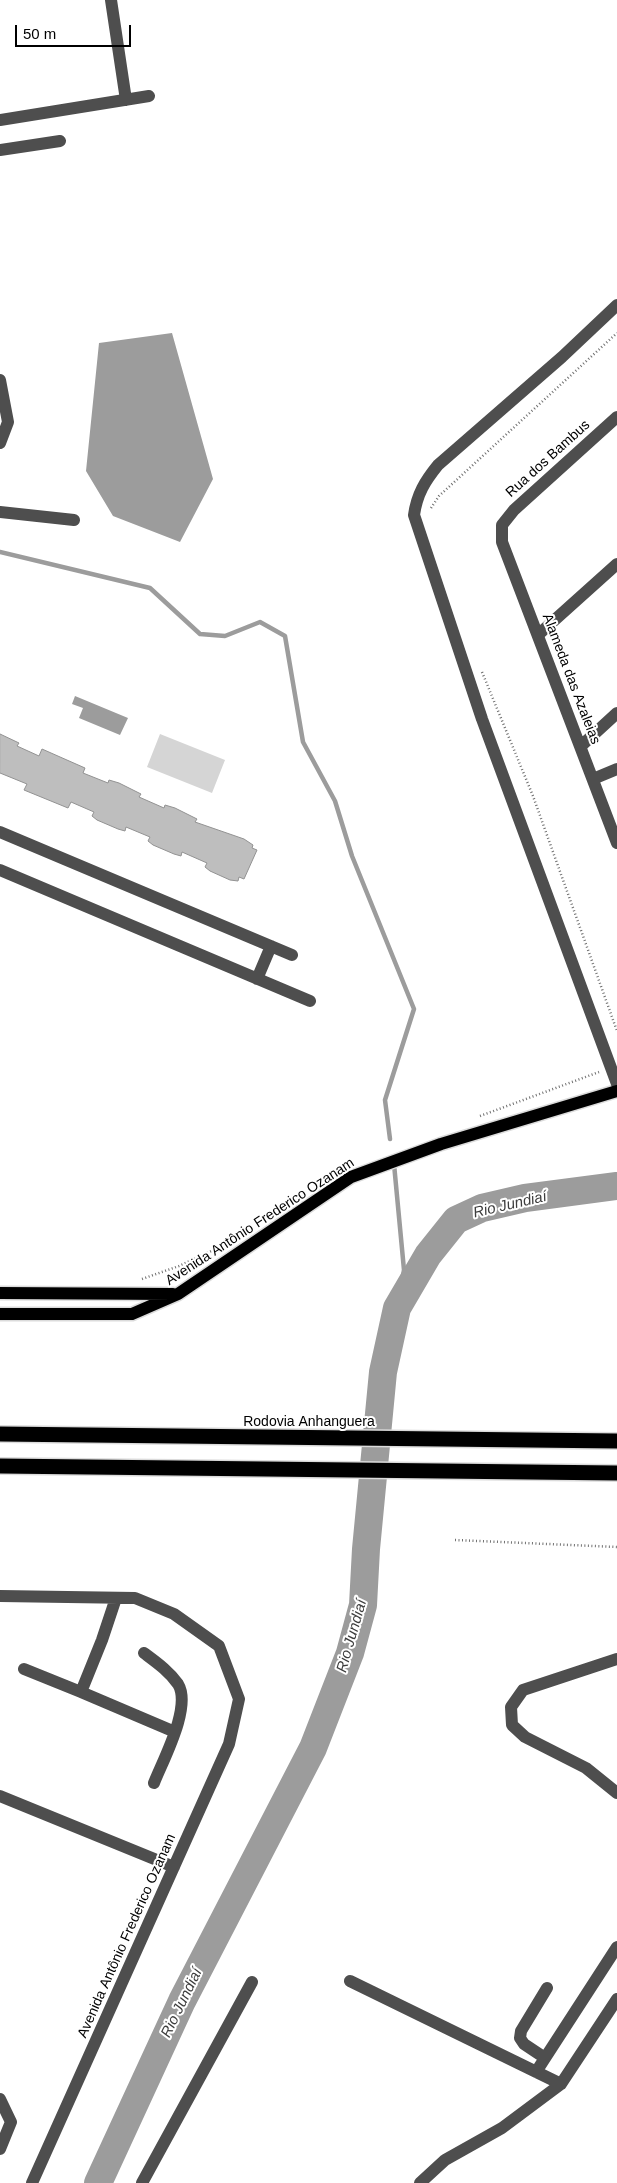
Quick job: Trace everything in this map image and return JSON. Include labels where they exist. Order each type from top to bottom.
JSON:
[{"type":"highway","name":"Rodovia Anhanguera","points":[[0,1434],[302,1439],[441,1438],[617,1441]]},
{"type":"highway","points":[[0,1466],[617,1473]]},
{"type":"main road","name":"Avenida Antônio Frederico Ozanam","points":[[0,1314],[132,1314],[178,1294],[351,1177],[405,1156],[617,1091]]},
{"type":"main road","points":[[0,1293],[178,1294]]},
{"type":"main road","points":[[23,1314],[31,1308],[30,1293]]},
{"type":"street","points":[[110,0],[126,100]]},
{"type":"street","points":[[0,120],[149,96]]},
{"type":"street","points":[[0,150],[60,141]]},
{"type":"street","points":[[617,305],[562,357],[438,465],[426,479],[416,498],[414,515],[482,719],[617,1084]]},
{"type":"street","points":[[0,380],[8,422],[0,443]]},
{"type":"street","name":"Rua dos Bambus","points":[[502,525],[514,510],[617,417]]},
{"type":"street","points":[[0,512],[74,520]]},
{"type":"street","name":"Alameda das Azaleias","points":[[502,525],[502,542],[539,634],[617,843]]},
{"type":"street","points":[[539,634],[617,564]]},
{"type":"street","points":[[581,746],[617,713]]},
{"type":"street","points":[[593,779],[617,769]]},
{"type":"street","points":[[0,832],[292,955]]},
{"type":"street","points":[[0,870],[310,1001]]},
{"type":"street","points":[[257,979],[271,946]]},
{"type":"street","points":[[0,1596],[116,1598],[102,1640],[80,1692]]},
{"type":"street","name":"Avenida Antônio Frederico Ozanam","points":[[32,2183],[229,1744],[239,1699],[219,1646],[174,1614],[136,1598],[116,1598]]},
{"type":"street","points":[[144,1653],[165,1669],[182,1694],[175,1732],[154,1783]]},
{"type":"street","points":[[617,1659],[523,1690],[511,1707],[512,1725],[525,1737],[586,1768],[617,1793]]},
{"type":"street","points":[[24,1669],[175,1732]]},
{"type":"street","points":[[0,1796],[174,1868]]},
{"type":"street","points":[[536,2072],[617,1947]]},
{"type":"street","points":[[350,1981],[561,2084]]},
{"type":"street","points":[[142,2183],[252,1982]]},
{"type":"street","points":[[545,2058],[520,2038],[521,2031],[548,1988]]},
{"type":"street","points":[[420,2183],[446,2160],[502,2128],[561,2084],[617,2000]]},
{"type":"street","points":[[0,2099],[11,2122],[0,2149]]},
{"type":"path","points":[[427,514],[439,496],[617,333]]},
{"type":"path","points":[[481,669],[533,796],[617,1032]]},
{"type":"path","points":[[455,1540],[617,1547]]},
{"type":"shaded area","points":[[172,333],[213,479],[180,542],[113,516],[86,471],[99,343]]},
{"type":"shaded area","points":[[75,696],[128,718],[120,735],[79,718],[83,708],[72,704]]},
{"type":"shaded area","points":[[160,734],[225,760],[212,793],[147,767]]},
{"type":"building","points":[[0,734],[19,743],[17,746],[39,756],[42,749],[85,768],[83,773],[108,783],[109,780],[119,783],[141,794],[139,797],[164,808],[165,805],[175,808],[197,819],[195,822],[244,839],[253,845],[252,848],[257,850],[244,879],[239,877],[238,881],[230,880],[210,871],[205,867],[207,863],[182,852],[181,856],[153,845],[148,841],[150,837],[126,827],[125,831],[97,820],[92,816],[94,812],[71,802],[68,808],[24,790],[27,784],[0,773]]},
{"type":"waterway","points":[[0,552],[150,588],[200,634],[225,636],[260,622],[285,636],[303,742],[335,801],[352,856],[414,1009],[385,1100],[390,1139]]},
{"type":"waterway","points":[[394,1164],[404,1270],[397,1308]]},
{"type":"waterway","name":"Rio Jundiaí","points":[[98,2183],[182,2001],[313,1748],[350,1653],[363,1605],[366,1549],[383,1372],[397,1308],[428,1255],[456,1220],[482,1208],[525,1198],[617,1186]]}]
